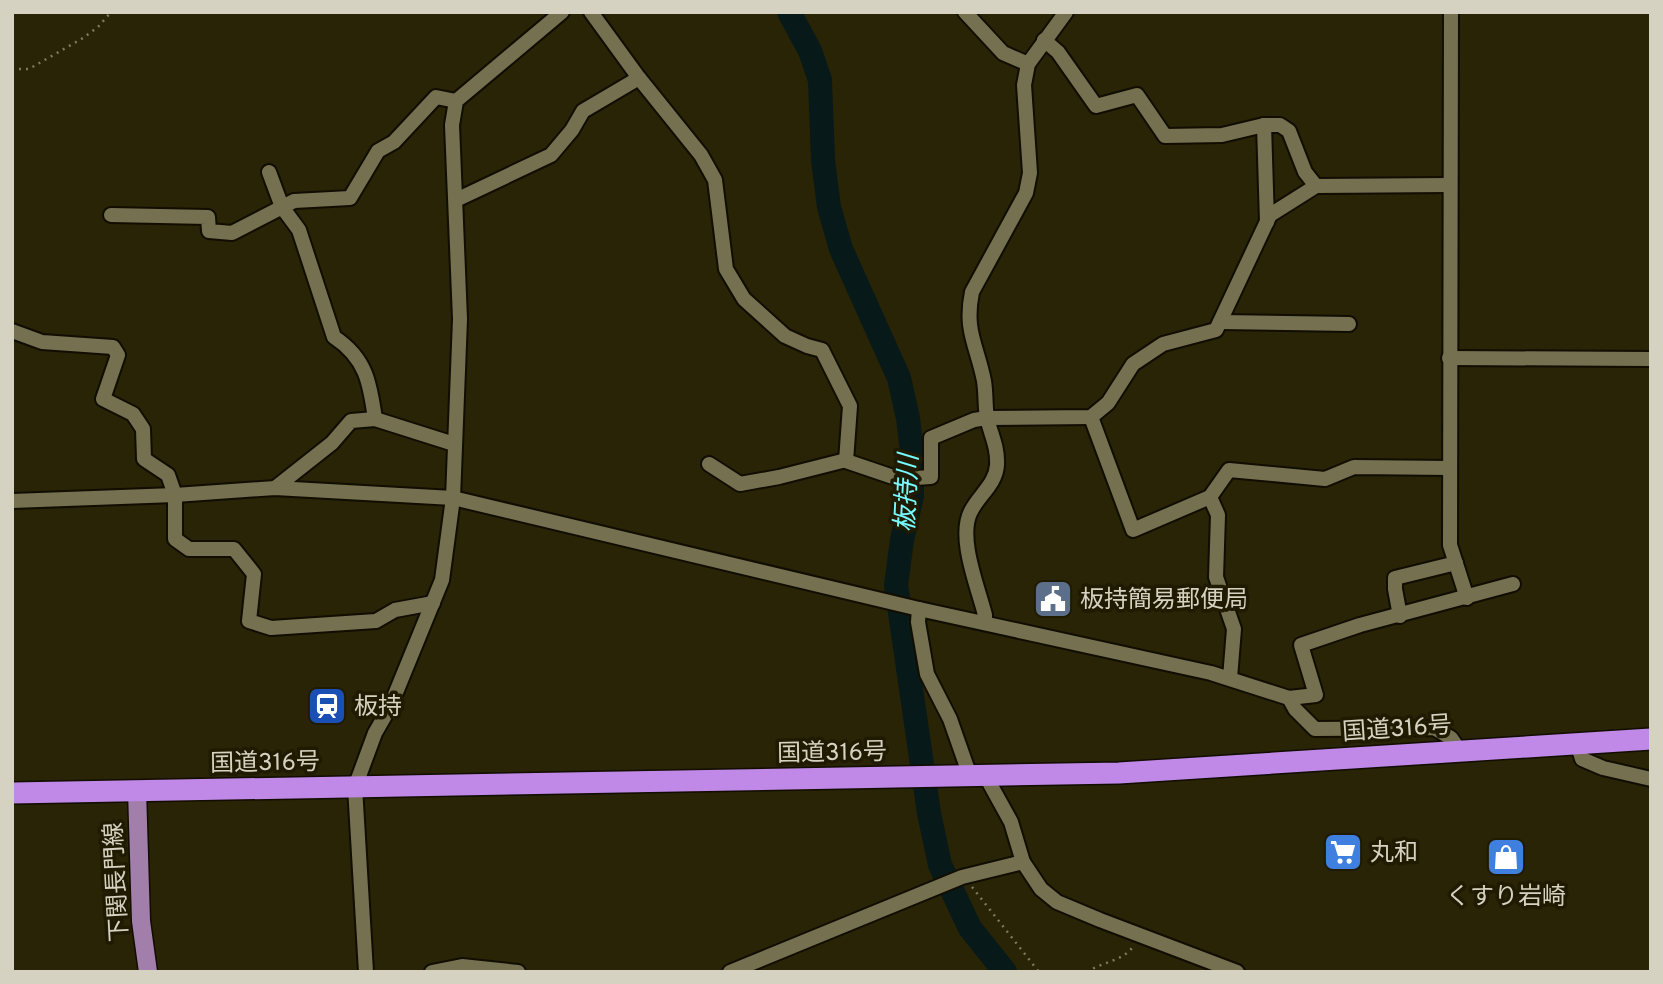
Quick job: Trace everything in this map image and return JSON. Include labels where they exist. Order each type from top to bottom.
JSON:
[{"type":"highway","name":"国道316号","points":[[12,793],[1119,773],[1651,739]]},
{"type":"main road","name":"下関長門線","points":[[137,790],[141,921],[148,972]]},
{"type":"street","points":[[366,972],[355,787],[375,733],[390,707],[442,580],[453,498],[460,319],[452,125],[456,101],[562,12]]},
{"type":"street","points":[[965,12],[1003,53],[1028,64]]},
{"type":"street","points":[[985,623],[967,548],[966,524],[971,510],[992,482],[997,468],[996,443],[988,418],[984,381],[968,327],[969,310],[972,292],[1026,193],[1030,173],[1024,85],[1028,64],[1066,12]]},
{"type":"street","points":[[1451,12],[1450,545],[1467,598]]},
{"type":"street","points":[[597,15],[639,78],[701,155],[715,180],[726,269],[744,299],[785,336],[822,350],[850,406],[846,460]]},
{"type":"street","points":[[1044,40],[1058,52],[1096,106],[1136,95],[1165,136],[1222,135],[1264,125],[1280,125],[1289,131],[1305,172],[1316,186]]},
{"type":"street","points":[[456,200],[551,155],[572,130],[583,111],[639,78]]},
{"type":"street","points":[[111,215],[208,217],[209,232],[232,233],[293,201],[350,198],[378,151],[394,142],[436,96],[456,101]]},
{"type":"street","points":[[1264,125],[1267,222]]},
{"type":"street","points":[[269,172],[282,207],[299,230],[334,337],[349,347],[370,381],[375,419]]},
{"type":"street","points":[[709,464],[740,484],[846,460],[900,479],[920,479],[931,477],[931,438],[974,421],[988,418],[1091,417],[1108,403],[1133,364],[1163,344],[1216,330],[1270,215],[1316,186],[1450,185]]},
{"type":"street","points":[[1220,322],[1349,324]]},
{"type":"street","points":[[12,331],[42,342],[113,347],[118,355],[103,399],[133,414],[143,429],[144,459],[168,475],[175,495],[175,539],[189,548],[234,549],[254,574],[249,621],[271,628],[376,621],[396,610],[433,603]]},
{"type":"street","points":[[1449,358],[1651,359]]},
{"type":"street","points":[[1091,417],[1133,530],[1210,497],[1230,470],[1325,479],[1354,467],[1450,468]]},
{"type":"street","points":[[275,488],[332,443],[351,421],[375,419],[454,444]]},
{"type":"street","points":[[12,501],[275,488],[453,498],[914,608],[1230,678],[1289,698],[1317,695],[1301,645],[1360,625],[1513,584]]},
{"type":"street","points":[[1210,497],[1218,515],[1216,577],[1234,629],[1230,678]]},
{"type":"street","points":[[1400,616],[1395,578],[1456,563]]},
{"type":"street","points":[[914,608],[926,674],[950,719],[971,776],[990,784],[1011,822],[1023,862],[1041,889],[1057,902],[1237,972]]},
{"type":"street","points":[[1289,698],[1295,709],[1315,729],[1434,728],[1451,738],[1460,751]]},
{"type":"street","points":[[1577,743],[1582,759],[1603,768],[1651,779]]},
{"type":"street","points":[[730,972],[965,876],[1023,862]]},
{"type":"street","points":[[432,972],[462,966],[518,972]]},
{"type":"path","points":[[12,68],[29,69],[98,27],[111,12]]},
{"type":"path","points":[[965,876],[1039,972]]},
{"type":"path","points":[[1087,972],[1100,963],[1119,959],[1144,937]]},
{"type":"waterway","name":"板持川","points":[[789,12],[810,51],[820,80],[823,160],[829,207],[841,249],[899,378],[908,418],[912,453],[912,496],[896,585],[929,813],[940,865],[970,928],[1005,972]]},
{"type":"place","name":"板持簡易郵便局","points":[[1053,599]]},
{"type":"place","name":"板持","points":[[327,706]]},
{"type":"place","name":"丸和","points":[[1343,852]]},
{"type":"place","name":"くすり岩崎","points":[[1506,857]]}]
